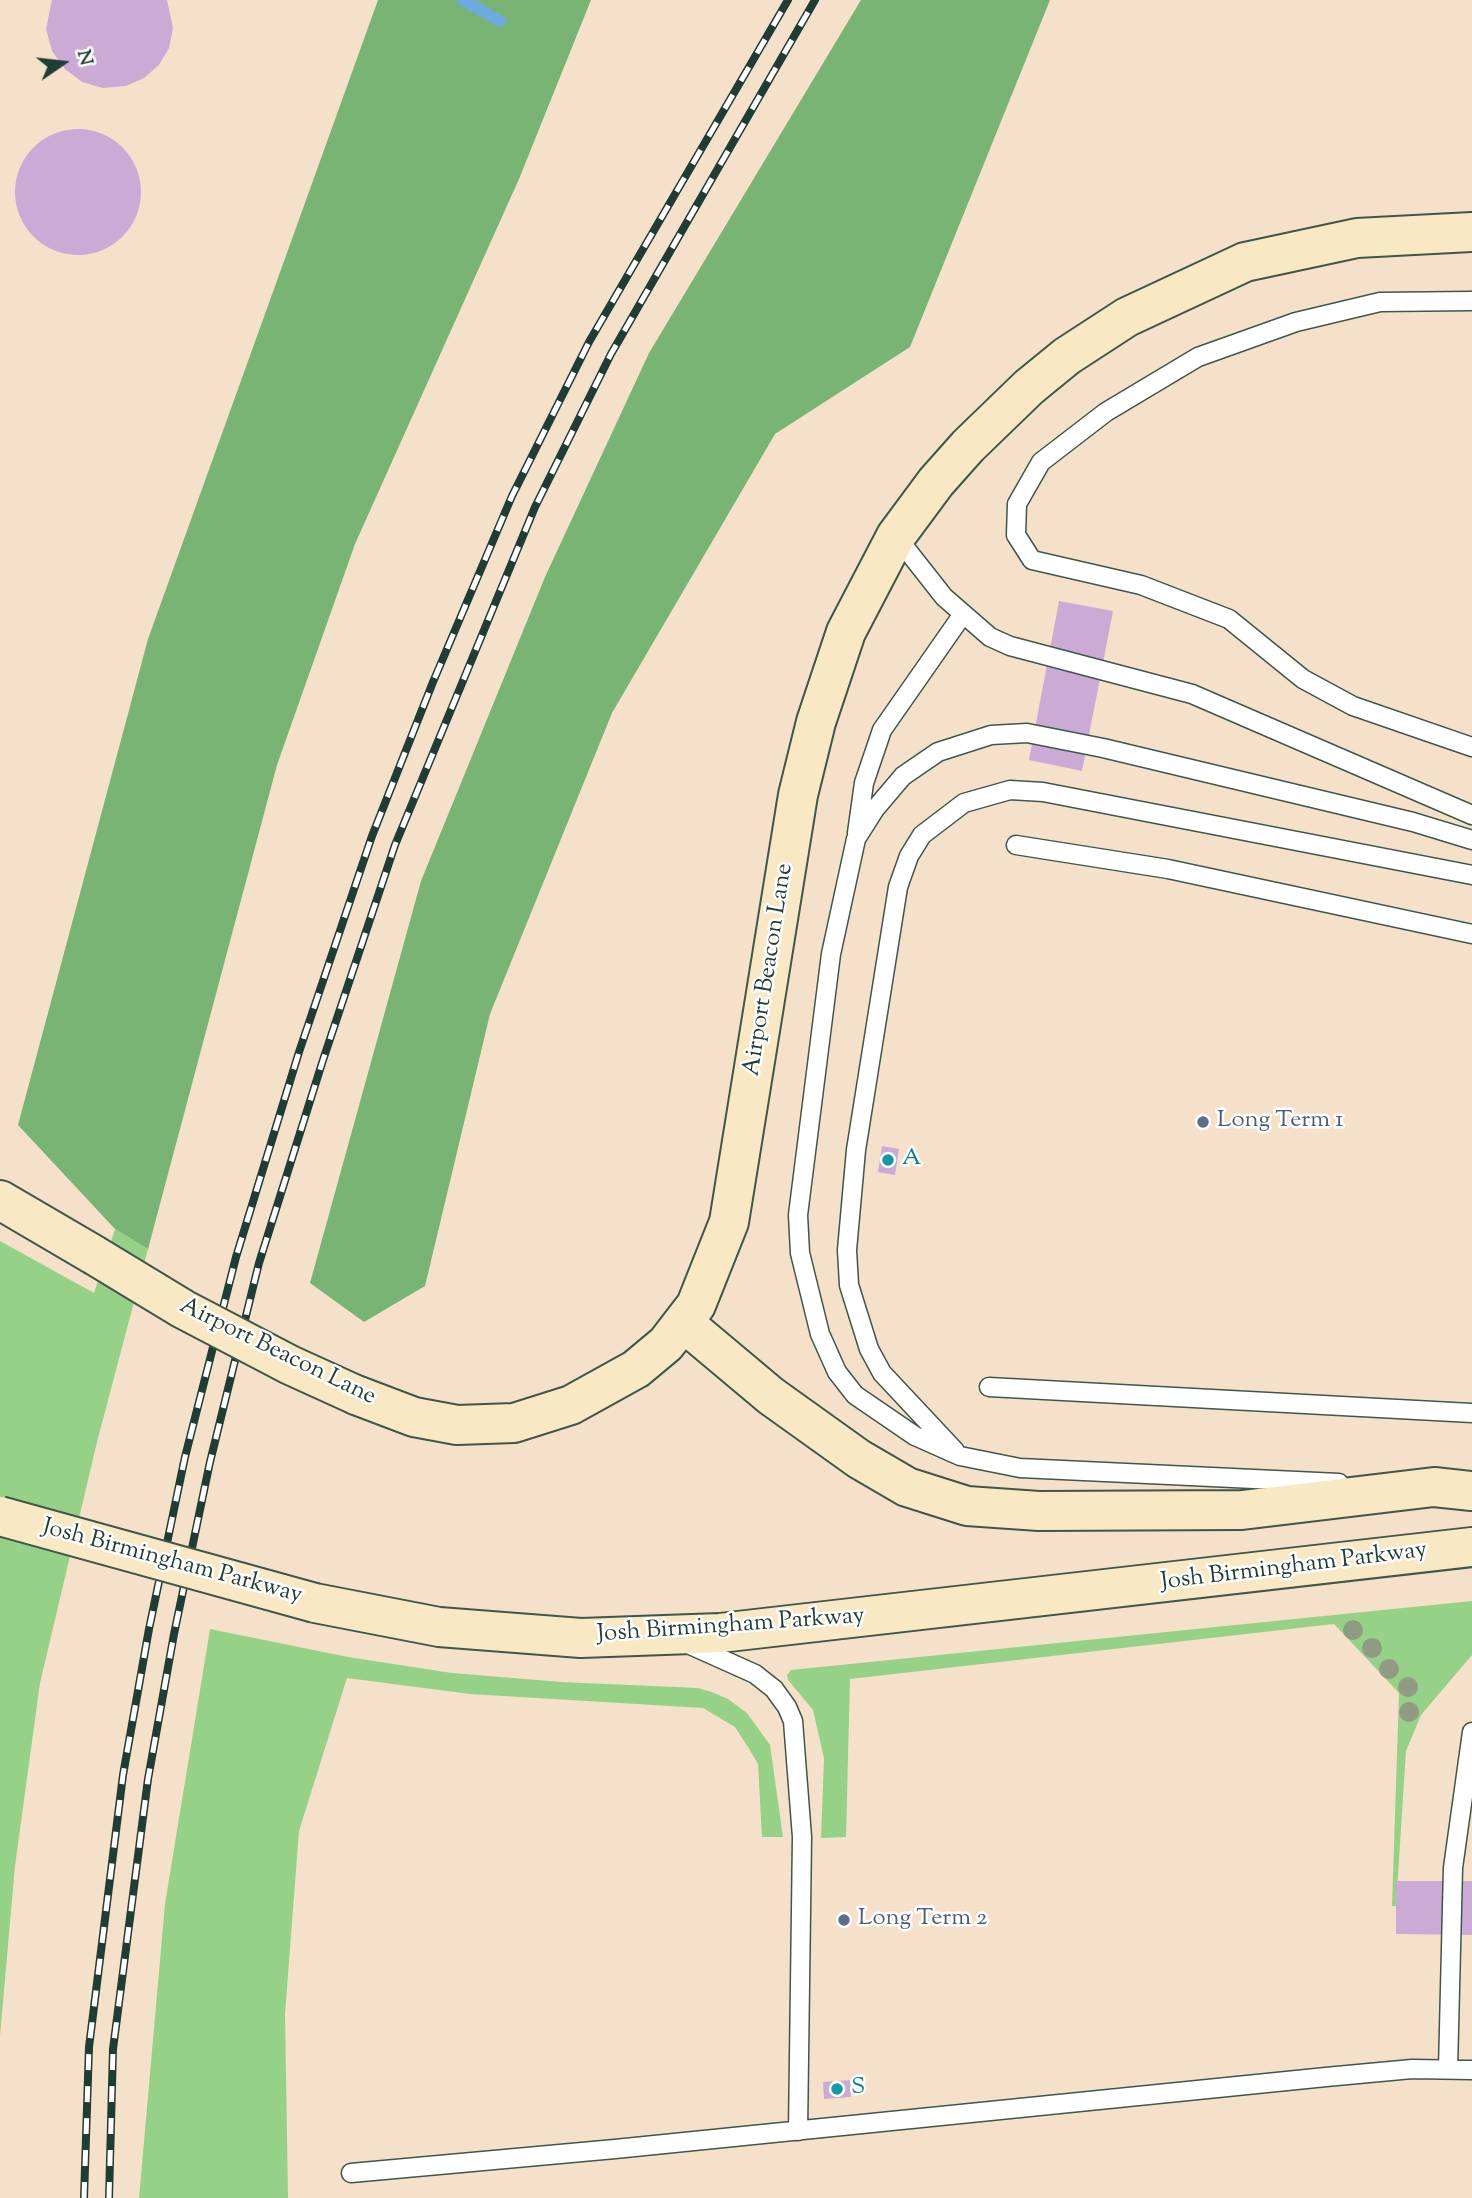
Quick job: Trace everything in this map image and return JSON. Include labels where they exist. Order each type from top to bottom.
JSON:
[{"type":"main road","name":"Airport Beacon Lane","points":[[0,1200],[183,1309],[290,1366],[414,1417],[457,1425],[514,1423],[571,1405],[602,1391],[636,1369],[666,1344],[684,1323],[708,1282],[729,1222],[798,795],[816,722],[846,632],[896,536],[936,482],[1028,387],[1067,356],[1127,317],[1245,262],[1357,237],[1472,232]]},
{"type":"main road","points":[[684,1323],[771,1396],[859,1459],[907,1488],[967,1506],[1039,1511],[1242,1510],[1434,1487],[1472,1491]]},
{"type":"main road","name":"Josh Birmingham Parkway","points":[[0,1516],[315,1603],[439,1627],[581,1638],[720,1633],[852,1620],[1472,1547]]},
{"type":"lane","points":[[1472,301],[1380,302],[1296,322],[1198,357],[1106,411],[1041,462],[1017,504],[1016,535],[1032,560],[1141,585],[1229,619],[1303,679],[1353,706],[1472,747]]},
{"type":"lane","points":[[896,536],[944,597],[990,637],[1010,646],[1192,694],[1472,816]]},
{"type":"lane","points":[[963,614],[882,730],[864,783],[856,839],[831,954],[798,1215],[800,1253],[820,1334],[837,1372],[855,1395],[915,1436],[960,1456],[1020,1468],[1434,1487]]},
{"type":"lane","points":[[856,839],[875,809],[903,776],[938,752],[991,735],[1014,732],[1103,748],[1413,822],[1472,840]]},
{"type":"lane","points":[[960,1456],[883,1373],[858,1320],[846,1250],[856,1150],[898,887],[909,856],[922,835],[964,803],[1010,790],[1044,792],[1472,875]]},
{"type":"lane","points":[[1016,845],[1168,869],[1472,934]]},
{"type":"lane","points":[[989,1387],[1472,1413]]},
{"type":"lane","points":[[656,1635],[692,1646],[755,1674],[774,1689],[793,1721],[802,1837],[797,2131]]},
{"type":"lane","points":[[1448,2069],[1453,1868],[1472,1732]]},
{"type":"lane","points":[[351,2173],[797,2131],[1270,2082],[1412,2069],[1472,2070]]},
{"type":"green space","points":[[378,0],[591,0],[519,179],[355,544],[277,765],[148,1249],[115,1229],[18,1125],[148,639]]},
{"type":"green space","points":[[861,0],[1050,0],[910,347],[775,434],[612,713],[490,1014],[425,1286],[364,1322],[310,1283],[421,881],[545,577],[649,353]]},
{"type":"green space","points":[[115,1229],[148,1249],[97,1442],[40,1683],[15,1866],[0,2036],[0,1241],[94,1293]]},
{"type":"green space","points":[[1472,1601],[1472,1655],[1421,1715],[1406,1751],[1396,1906],[1392,1906],[1399,1693],[1334,1624],[850,1679],[846,1837],[821,1838],[824,1758],[813,1710],[788,1680],[787,1675],[791,1670]]},
{"type":"green space","points":[[210,1629],[348,1657],[452,1673],[561,1682],[698,1688],[712,1692],[728,1699],[747,1713],[770,1745],[783,1837],[762,1837],[758,1764],[735,1727],[703,1708],[470,1694],[347,1678],[299,1831],[285,2014],[288,2198],[139,2198],[165,1904]]},
{"type":"building","points":[[52,0],[167,0],[173,28],[169,48],[159,65],[144,78],[126,86],[103,88],[82,82],[65,69],[52,51],[46,29]]},
{"type":"building","points":[[78,129],[102,134],[123,147],[136,168],[141,192],[136,216],[123,237],[102,250],[78,255],[54,250],[33,237],[20,216],[15,192],[20,168],[33,147],[54,134]]},
{"type":"building","points":[[1059,601],[1113,611],[1082,771],[1029,760]]},
{"type":"building","name":"A","points":[[882,1146],[899,1149],[895,1175],[878,1172]]},
{"type":"building","points":[[1396,1881],[1472,1881],[1472,1935],[1396,1934]]},
{"type":"building","name":"S","points":[[850,2080],[851,2097],[824,2099],[823,2082]]},
{"type":"waterway","points":[[463,0],[500,21]]},
{"type":"railway","points":[[84,2198],[89,2047],[123,1775],[149,1629],[185,1457],[236,1257],[299,1052],[372,836],[433,682],[512,496],[589,342],[788,0]]},
{"type":"railway","points":[[109,2198],[113,2049],[148,1779],[174,1634],[210,1462],[259,1263],[323,1060],[395,845],[535,507],[611,354],[815,0]]},
{"type":"place","name":"Long Term 1","points":[[1203,1122]]},
{"type":"place","name":"A","points":[[888,1160]]},
{"type":"place","name":"Long Term 2","points":[[844,1920]]},
{"type":"place","name":"S","points":[[837,2089]]}]
